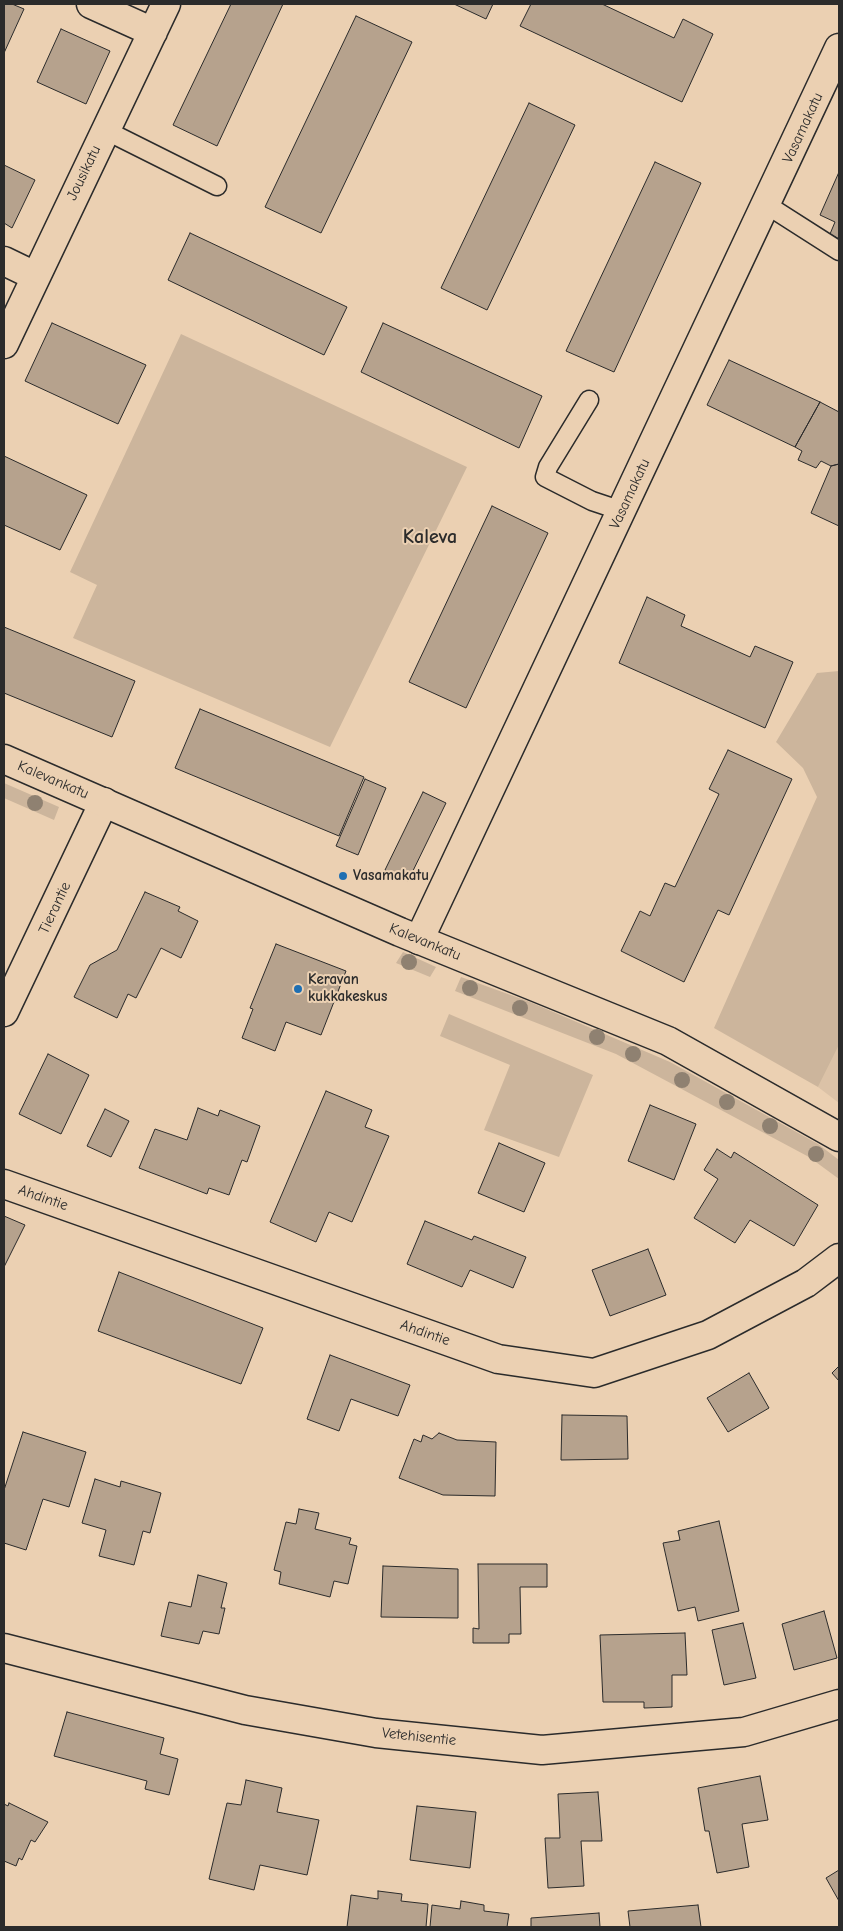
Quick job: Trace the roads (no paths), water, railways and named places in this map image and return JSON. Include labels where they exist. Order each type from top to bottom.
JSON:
[{"type":"street","points":[[91,4],[152,32]]},
{"type":"street","name":"Jousikatu","points":[[4,344],[166,4]]},
{"type":"street","name":"Vasamakatu","points":[[419,940],[767,205],[839,48]]},
{"type":"street","points":[[4,261],[35,276]]},
{"type":"street","name":"Kalevankatu","points":[[4,759],[419,940],[668,1041],[838,1133]]},
{"type":"street","name":"Tierantie","points":[[4,1012],[104,802]]},
{"type":"street","name":"Ahdintie","points":[[4,1184],[498,1359],[594,1373],[708,1335],[806,1284],[839,1258]]},
{"type":"street","name":"Vetehisentie","points":[[4,1648],[246,1710],[376,1733],[542,1750],[744,1732],[839,1704]]},
{"type":"lane","points":[[105,130],[217,186]]},
{"type":"lane","points":[[767,205],[839,251]]},
{"type":"lane","points":[[589,400],[548,467],[546,477],[592,501],[622,511]]},
{"type":"place","name":"Vasamakatu","points":[[343,876]]},
{"type":"place","name":"Keravan kukkakeskus","points":[[298,989]]},
{"type":"district","name":"Kaleva","points":[[430,537]]}]
